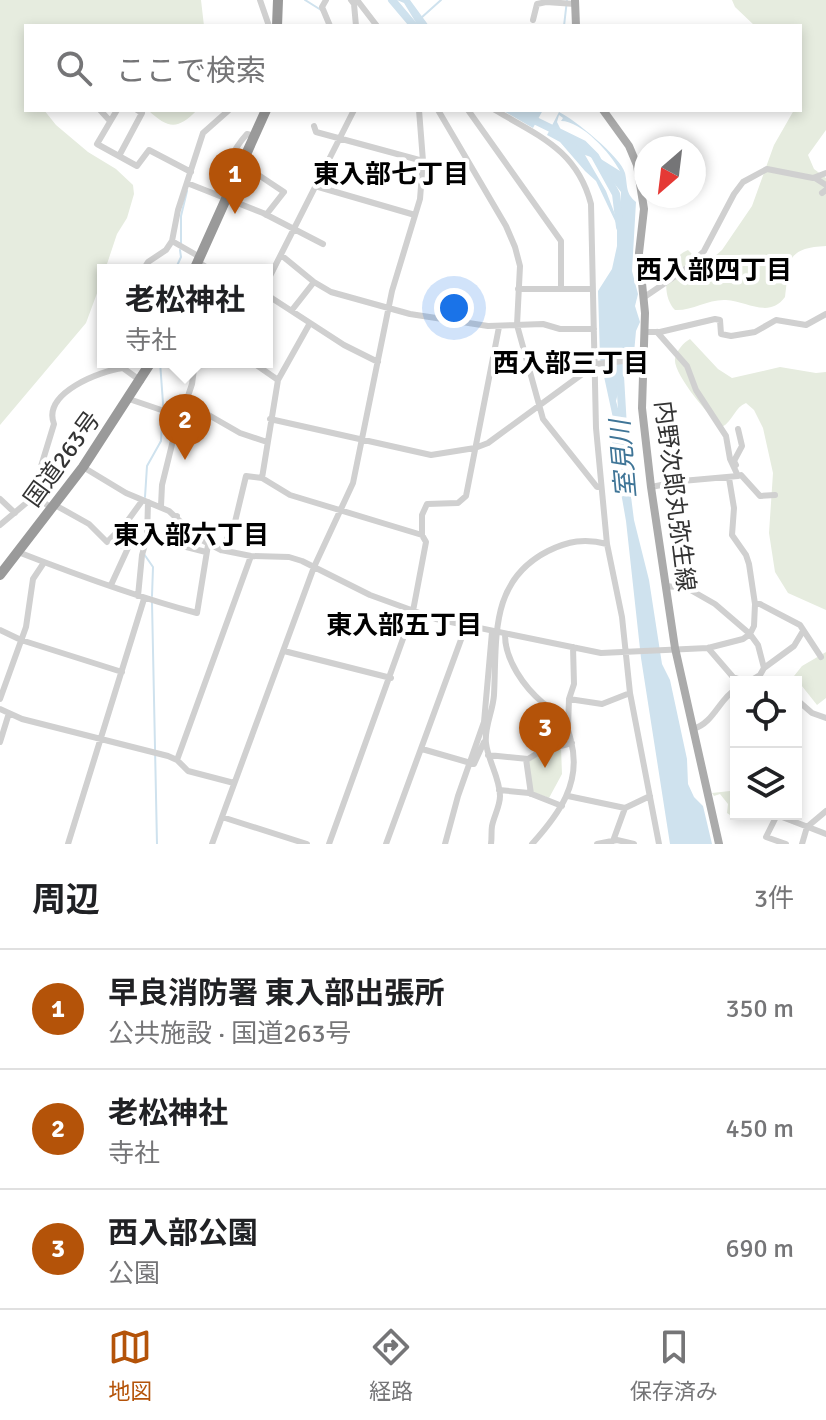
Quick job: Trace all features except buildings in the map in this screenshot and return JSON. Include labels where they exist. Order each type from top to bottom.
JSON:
[{"type":"highway","points":[[277,24],[278,0]]},
{"type":"highway","points":[[197,263],[222,195],[242,164],[265,112]]},
{"type":"highway","name":"国道263号","points":[[0,575],[83,467],[148,368]]},
{"type":"main road","points":[[570,3],[575,24]]},
{"type":"main road","name":"内野次郎丸弥生線","points":[[604,112],[629,146],[637,165],[644,209],[639,253],[645,332],[640,359],[651,487],[672,649],[719,844]]},
{"type":"street","points":[[260,0],[268,24]]},
{"type":"street","points":[[326,0],[322,7],[329,24]]},
{"type":"street","points":[[351,0],[356,24]]},
{"type":"street","points":[[357,0],[375,24]]},
{"type":"street","points":[[533,20],[537,4],[570,3]]},
{"type":"street","points":[[102,112],[110,121]]},
{"type":"street","points":[[116,112],[97,144],[137,166],[149,150],[191,172]]},
{"type":"street","points":[[119,156],[140,112]]},
{"type":"street","points":[[147,264],[177,244],[191,172],[203,133],[227,112]]},
{"type":"street","points":[[273,270],[353,112]]},
{"type":"street","points":[[212,844],[314,567],[353,483],[388,307],[422,183],[419,112]]},
{"type":"street","points":[[439,112],[509,234],[519,260],[517,325],[543,419],[597,487],[601,487]]},
{"type":"street","points":[[469,112],[561,241],[561,289]]},
{"type":"street","points":[[498,112],[567,155],[582,177],[591,204],[591,289],[601,487],[607,544],[629,653],[630,693],[659,844]]},
{"type":"street","points":[[314,126],[316,132],[423,161]]},
{"type":"street","points":[[222,195],[221,177],[240,141],[247,134],[254,136]]},
{"type":"street","points":[[242,164],[284,192],[266,215]]},
{"type":"street","points":[[643,298],[687,268],[704,251],[743,182],[773,169],[815,178],[825,189]]},
{"type":"street","points":[[815,178],[826,173]]},
{"type":"street","points":[[190,184],[222,195],[323,244]]},
{"type":"street","points":[[315,186],[415,215]]},
{"type":"street","points":[[177,244],[197,263]]},
{"type":"street","points":[[281,255],[331,292],[410,314],[499,327],[594,329]]},
{"type":"street","points":[[292,310],[314,282]]},
{"type":"street","points":[[518,289],[591,289]]},
{"type":"street","points":[[273,299],[344,345],[378,362]]},
{"type":"street","points":[[645,332],[715,319],[720,320],[721,334],[731,336],[755,332],[776,320],[806,325],[826,314]]},
{"type":"street","points":[[262,478],[278,380],[310,323]]},
{"type":"street","points":[[329,844],[413,611],[426,542],[422,535],[422,515],[427,504],[458,503],[466,496],[499,327]]},
{"type":"street","points":[[657,332],[687,366],[696,390],[726,436],[730,459],[739,476],[758,495],[775,495]]},
{"type":"street","points":[[270,419],[431,455],[475,448],[488,443],[595,365],[640,359]]},
{"type":"street","points":[[0,525],[32,495],[54,424],[51,417],[54,408],[67,390],[116,368]]},
{"type":"street","points":[[128,368],[141,381]]},
{"type":"street","points":[[161,506],[162,485],[194,368]]},
{"type":"street","points":[[261,368],[278,380]]},
{"type":"street","points":[[129,399],[179,416]]},
{"type":"street","points":[[186,402],[240,433],[267,442]]},
{"type":"street","points":[[738,429],[742,446],[734,461],[739,476]]},
{"type":"street","points":[[83,467],[177,516],[207,549]]},
{"type":"street","points":[[221,550],[234,526],[246,476],[262,478],[290,495],[422,535]]},
{"type":"street","points":[[651,487],[739,476]]},
{"type":"street","points":[[159,540],[251,556],[289,557],[370,595],[413,611],[498,633],[601,653],[708,648],[743,639],[754,626],[755,604],[746,555],[732,535],[734,508],[729,478]]},
{"type":"street","points":[[32,495],[89,524],[107,542],[145,502]]},
{"type":"street","points":[[0,499],[15,513]]},
{"type":"street","points":[[68,844],[146,599],[143,553],[147,538],[145,502]]},
{"type":"street","points":[[167,542],[177,516]]},
{"type":"street","points":[[111,585],[128,548],[118,544],[126,523]]},
{"type":"street","points":[[445,844],[487,711],[501,606],[512,580],[523,567],[565,543],[579,540],[607,544]]},
{"type":"street","points":[[18,552],[43,564],[197,613],[207,549]]},
{"type":"street","points":[[177,760],[251,556]]},
{"type":"street","points":[[0,699],[26,627],[33,579],[43,564]]},
{"type":"street","points":[[665,586],[687,588],[715,604],[750,634],[758,645],[764,668],[758,676]]},
{"type":"street","points":[[755,604],[800,625],[821,657]]},
{"type":"street","points":[[386,844],[466,626]]},
{"type":"street","points":[[0,630],[21,640],[122,672]]},
{"type":"street","points":[[764,668],[770,667],[794,646],[803,631]]},
{"type":"street","points":[[498,633],[515,669],[536,696],[558,713],[572,743],[574,773],[568,796],[532,844]]},
{"type":"street","points":[[422,749],[474,764],[485,739],[493,707],[498,633]]},
{"type":"street","points":[[568,730],[569,699],[574,684],[573,647]]},
{"type":"street","points":[[708,648],[732,676]]},
{"type":"street","points":[[284,651],[391,678]]},
{"type":"street","points":[[569,699],[602,704],[630,693]]},
{"type":"street","points":[[693,729],[708,720],[730,693]]},
{"type":"street","points":[[802,704],[812,713],[826,718]]},
{"type":"street","points":[[0,709],[22,719],[156,753],[177,760],[188,771],[234,783]]},
{"type":"street","points":[[0,742],[9,713]]},
{"type":"street","points":[[485,739],[500,797],[492,825],[491,844]]},
{"type":"street","points":[[488,755],[526,759],[572,743]]},
{"type":"street","points":[[526,759],[531,794]]},
{"type":"street","points":[[499,790],[531,794],[562,806]]},
{"type":"street","points":[[568,796],[625,808],[650,796]]},
{"type":"street","points":[[613,841],[625,808]]},
{"type":"street","points":[[802,844],[807,827],[826,811]]},
{"type":"street","points":[[222,817],[307,844]]},
{"type":"street","points":[[774,820],[766,837],[786,844]]},
{"type":"street","points":[[790,820],[826,834]]},
{"type":"street","points":[[270,844],[274,833]]},
{"type":"street","points":[[597,844],[613,841],[634,844]]},
{"type":"shaded area","points":[[0,0],[201,0],[204,24],[24,24],[24,112],[46,112],[88,152],[116,169],[133,185],[134,194],[107,264],[97,264],[97,293],[86,323],[0,425]]},
{"type":"shaded area","points":[[732,0],[826,0],[826,130],[808,155],[814,169],[826,178],[826,246],[812,247],[795,255],[789,267],[785,297],[772,307],[719,300],[675,310],[666,286],[674,261],[688,250],[699,261],[707,263],[722,250],[752,206],[774,145],[793,112],[802,112],[802,24],[753,24]]},
{"type":"shaded area","points":[[150,112],[195,112],[178,124],[161,121]]},
{"type":"shaded area","points":[[690,339],[718,369],[732,378],[780,367],[826,372],[826,610],[788,593],[775,572],[769,533],[773,473],[763,428],[754,410],[746,403],[722,427],[701,405],[676,366],[677,353]]},
{"type":"shaded area","points":[[826,652],[826,698],[817,705],[802,686],[802,676],[794,676],[802,666]]},
{"type":"shaded area","points":[[561,748],[562,774],[549,798],[533,792],[528,762]]},
{"type":"shaded area","points":[[730,791],[730,815],[727,813],[728,804],[720,794],[714,796],[712,793]]},
{"type":"water","points":[[397,0],[410,0],[428,24],[417,24],[404,3]]},
{"type":"water","points":[[505,112],[542,112],[533,128]]},
{"type":"water","points":[[559,112],[575,122],[596,139],[622,166],[636,208],[632,271],[638,294],[635,306],[640,322],[634,353],[624,369],[616,401],[623,427],[623,453],[634,520],[649,580],[662,664],[670,680],[687,759],[688,784],[703,806],[712,844],[670,844],[641,658],[626,521],[612,441],[616,432],[600,358],[598,291],[612,269],[617,225],[596,181],[560,142],[547,135]],"holes":[[[559,115],[563,118],[561,121],[587,132],[620,171],[564,136],[557,122]],[[585,155],[594,158],[621,192],[620,216],[616,217],[606,191]]]},
{"type":"waterway","points":[[305,0],[321,10]]},
{"type":"waterway","name":"室見川","points":[[392,0],[412,24]]},
{"type":"waterway","points":[[421,18],[441,0]]},
{"type":"waterway","points":[[564,24],[567,0]]},
{"type":"waterway","name":"室見川","points":[[530,112],[534,120],[583,144],[595,156],[616,194],[620,227]]},
{"type":"waterway","points":[[181,243],[181,216],[187,191]]},
{"type":"waterway","points":[[178,264],[180,250]]},
{"type":"waterway","points":[[145,497],[147,466],[161,441],[160,368]]},
{"type":"waterway","name":"室見川","points":[[620,376],[625,462]]},
{"type":"waterway","points":[[144,554],[153,567],[152,596]]},
{"type":"waterway","points":[[152,602],[157,844]]},
{"type":"place","name":"早良消防署 東入部出張所","points":[[235,214]]},
{"type":"place","name":"老松神社","points":[[185,460]]},
{"type":"place","name":"西入部公園","points":[[545,768]]},
{"type":"district","name":"東入部七丁目","points":[[391,175]]},
{"type":"district","name":"西入部四丁目","points":[[714,271]]},
{"type":"district","name":"西入部三丁目","points":[[571,364]]},
{"type":"district","name":"東入部六丁目","points":[[191,536]]},
{"type":"district","name":"東入部五丁目","points":[[404,626]]}]
